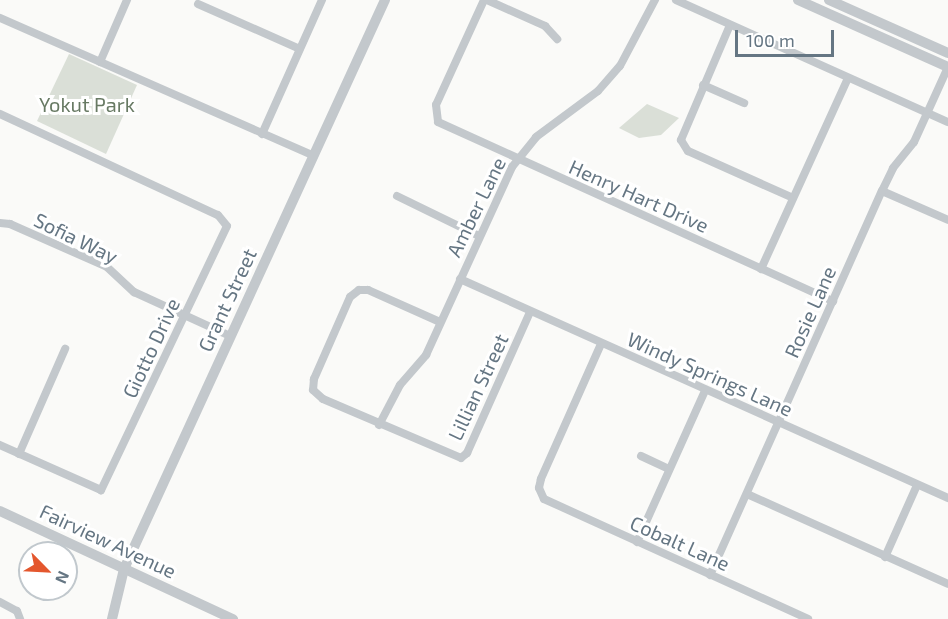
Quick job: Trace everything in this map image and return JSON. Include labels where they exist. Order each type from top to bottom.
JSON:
[{"type":"street","points":[[100,62],[127,0]]},
{"type":"street","points":[[262,134],[322,0]]},
{"type":"street","name":"Grant Street","points":[[112,619],[124,569],[385,0]]},
{"type":"street","points":[[486,0],[545,26],[557,39]]},
{"type":"street","name":"Henry Hart Drive","points":[[486,0],[436,105],[435,117],[444,127],[833,301]]},
{"type":"street","name":"Amber Lane","points":[[379,425],[395,392],[426,355],[479,236],[517,160],[536,137],[598,91],[620,66],[655,0]]},
{"type":"street","points":[[676,0],[948,122]]},
{"type":"street","points":[[798,0],[948,67]]},
{"type":"street","points":[[829,0],[842,3],[948,53]]},
{"type":"street","points":[[198,4],[300,49]]},
{"type":"street","points":[[0,18],[315,156]]},
{"type":"street","points":[[730,24],[681,140],[688,151],[793,198]]},
{"type":"street","name":"Rosie Lane","points":[[710,575],[882,191],[927,113],[948,67]]},
{"type":"street","points":[[761,269],[848,78]]},
{"type":"street","points":[[703,85],[744,103]]},
{"type":"street","name":"Giotto Drive","points":[[0,114],[224,220],[225,234],[183,315],[102,490],[19,454]]},
{"type":"street","points":[[882,191],[948,220]]},
{"type":"street","points":[[398,196],[479,236]]},
{"type":"street","name":"Sofia Way","points":[[0,223],[10,224],[107,267],[134,292],[230,336]]},
{"type":"street","name":"Windy Springs Lane","points":[[460,279],[948,498]]},
{"type":"street","points":[[379,425],[323,399],[313,390],[314,379],[350,297],[359,290],[369,290],[440,322]]},
{"type":"street","name":"Lillian Street","points":[[379,425],[461,458],[467,453],[531,312]]},
{"type":"street","name":"Cobalt Lane","points":[[602,344],[541,479],[540,494],[549,502],[710,575],[788,615],[808,619]]},
{"type":"street","points":[[0,446],[19,454],[65,349]]},
{"type":"street","points":[[637,542],[705,390]]},
{"type":"street","points":[[641,456],[669,469]]},
{"type":"street","points":[[885,557],[917,485]]},
{"type":"street","points":[[747,494],[948,584]]},
{"type":"street","name":"Fairview Avenue","points":[[0,511],[234,619]]},
{"type":"street","points":[[0,602],[17,610],[19,618]]},
{"type":"green space","name":"Yokut Park","points":[[69,54],[137,85],[106,154],[37,121]]},
{"type":"green space","points":[[647,104],[679,118],[661,135],[639,138],[619,128]]}]
